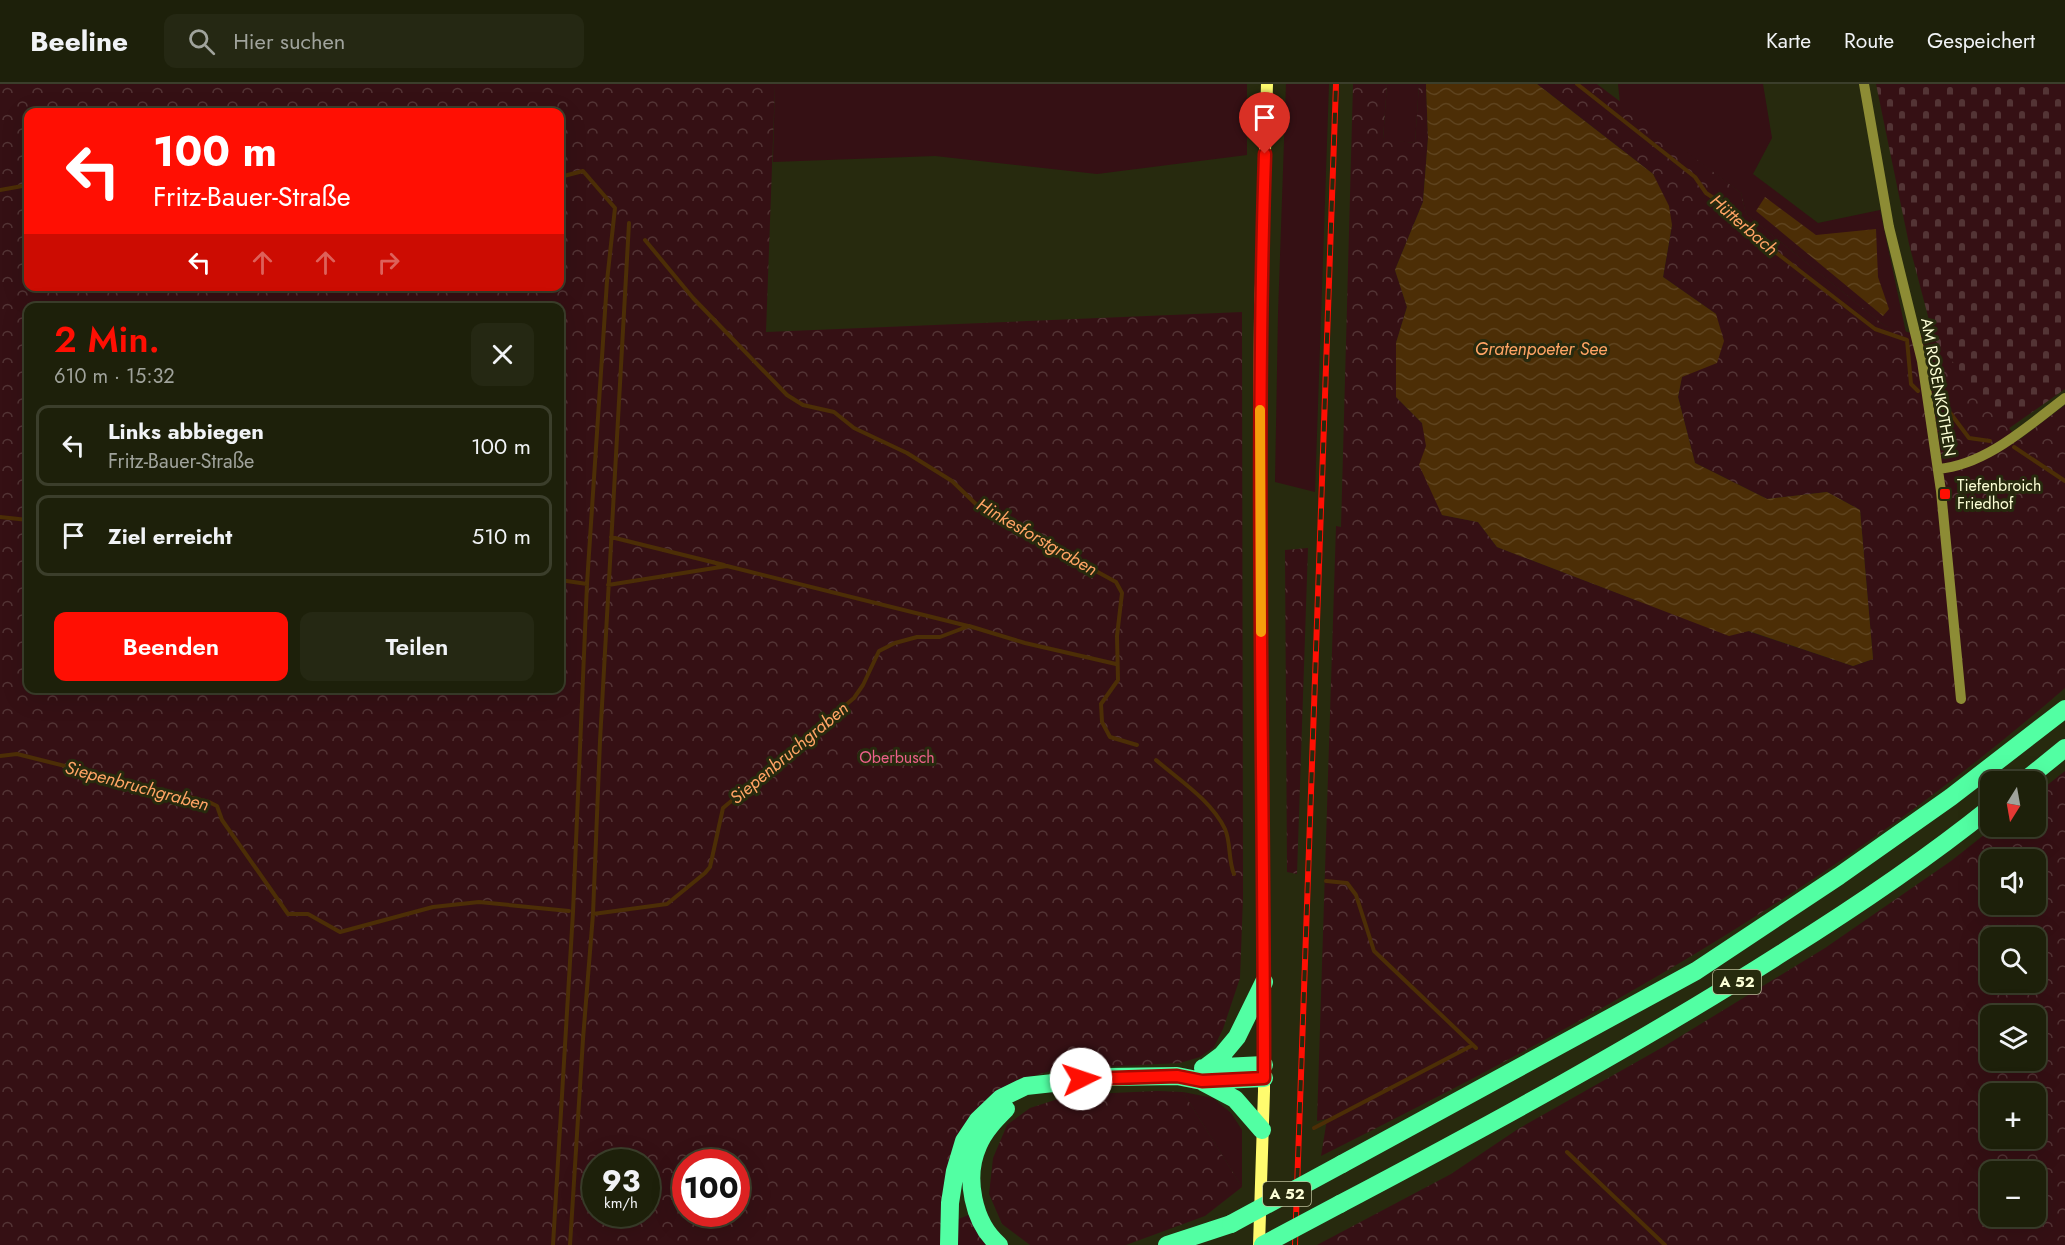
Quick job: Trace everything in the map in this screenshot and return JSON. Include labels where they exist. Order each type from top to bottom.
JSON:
[{"type":"highway","name":"A 52","points":[[1192,1245],[1696,971],[1839,876],[1951,797],[2065,709]]},
{"type":"highway","points":[[2037,771],[2065,748]]},
{"type":"highway","name":"A 52","points":[[1261,1245],[1481,1130],[1711,999],[1859,904],[1980,816]]},
{"type":"highway","points":[[1204,1074],[1237,1036],[1264,982]]},
{"type":"highway","points":[[950,1245],[950,1203],[955,1171],[964,1141],[978,1120],[1001,1098],[1026,1086],[1058,1081],[1108,1077],[1264,1072]]},
{"type":"highway","points":[[1204,1074],[1235,1099],[1262,1130]]},
{"type":"highway","points":[[999,1245],[980,1219],[972,1191],[972,1168],[977,1147],[989,1126],[1008,1108],[1058,1081]]},
{"type":"highway","points":[[1167,1245],[1232,1224]]},
{"type":"main road","points":[[1261,1245],[1264,982],[1259,454],[1260,317],[1267,84]]},
{"type":"street","name":"AM ROSENKOTHEN","points":[[1864,84],[1889,227],[1922,361],[1938,469],[1961,699]]},
{"type":"street","points":[[1938,469],[1963,465],[1986,454],[2065,398]]},
{"type":"green space","name":"Oberbusch","points":[[0,84],[775,84],[766,332],[1242,312],[1243,898],[1240,978],[1223,1029],[1214,1047],[1200,1057],[1180,1063],[1058,1069],[1026,1078],[942,1201],[940,1245],[0,1245]]},
{"type":"green space","points":[[775,84],[1247,84],[1247,155],[1097,174],[935,156],[773,162]]},
{"type":"green space","points":[[1286,84],[1329,84],[1315,492],[1275,482]]},
{"type":"green space","points":[[1353,84],[1387,84],[1383,139],[1415,143],[1419,84],[1426,84],[1428,138],[1423,202],[1395,270],[1407,307],[1396,343],[1396,397],[1422,423],[1442,515],[1478,522],[1497,547],[1636,600],[1748,631],[1853,666],[1873,659],[1860,510],[1827,492],[1767,499],[1695,463],[1678,397],[1682,376],[1716,314],[1663,277],[1672,225],[1653,174],[1537,84],[1597,84],[1741,193],[1746,214],[1885,326],[1934,339],[2019,440],[2065,405],[2065,688],[1980,758],[1892,825],[1801,887],[1708,946],[1517,1055],[1321,1156],[1327,1119],[1317,1121],[1336,526],[1341,527]]},
{"type":"green space","points":[[1387,84],[1419,84],[1415,143],[1383,140]]},
{"type":"green space","points":[[1618,84],[1763,84],[1772,138],[1753,174],[1818,223],[1880,210],[1906,333],[1885,326],[1746,214],[1741,193],[1620,103]]},
{"type":"green space","points":[[1876,84],[2065,84],[2065,389],[2008,429],[1934,339],[1909,244]]},
{"type":"green space","points":[[1308,548],[1297,874],[1287,872],[1285,550]]},
{"type":"green space","points":[[2065,771],[2065,1245],[1317,1245],[1451,1174],[1518,1129],[1663,1047],[1825,948],[1951,861],[1981,837],[2046,837],[2046,786]]},
{"type":"green space","points":[[1183,1092],[1213,1098],[1231,1113],[1242,1130],[1242,1187]]},
{"type":"green space","points":[[1183,1092],[1242,1187],[1205,1216],[1126,1245],[1030,1245],[1002,1224],[989,1194],[993,1158],[1007,1125],[1030,1108],[1058,1099],[1090,1094]]},
{"type":"green space","points":[[971,1214],[989,1245],[955,1245],[956,1220]]},
{"type":"water","name":"Gratenpoeter See","points":[[1426,84],[1537,84],[1653,174],[1669,206],[1672,225],[1663,277],[1716,314],[1724,341],[1717,363],[1682,377],[1678,397],[1695,463],[1767,499],[1827,492],[1860,510],[1873,659],[1853,666],[1749,631],[1729,636],[1497,547],[1478,522],[1442,515],[1419,465],[1426,446],[1422,423],[1396,397],[1396,343],[1407,307],[1395,270],[1423,202],[1428,138]]},
{"type":"water","points":[[1765,197],[1816,235],[1876,229],[1878,277],[1889,309],[1883,316],[1756,211]]},
{"type":"waterway","name":"Hütterbach","points":[[1577,84],[1695,177],[1706,193],[1730,209],[1743,227],[1875,329],[1907,340],[1911,384],[1918,391]]},
{"type":"waterway","points":[[553,1245],[573,912],[587,584],[607,281],[615,208],[583,171],[564,176]]},
{"type":"waterway","name":"Hinkesforstgraben","points":[[0,190],[24,186]]},
{"type":"waterway","points":[[570,1245],[593,914],[600,741],[629,223]]},
{"type":"waterway","name":"Hinkesforstgraben","points":[[645,240],[693,298],[787,395],[803,405],[834,412],[854,428],[907,453],[952,481],[980,508],[1116,582],[1122,593],[1117,636],[1118,680],[1101,704],[1102,722],[1110,737],[1137,745]]},
{"type":"waterway","name":"Hütterbach","points":[[1937,401],[1942,402],[1969,438],[1990,441]]},
{"type":"waterway","name":"Hütterbach","points":[[2014,447],[2065,481]]},
{"type":"waterway","points":[[0,517],[24,520]]},
{"type":"waterway","points":[[611,537],[724,565]]},
{"type":"waterway","points":[[608,585],[727,566],[968,626]]},
{"type":"waterway","points":[[564,581],[587,584]]},
{"type":"waterway","name":"Siepenbruchgraben","points":[[593,914],[667,904],[705,873],[710,867],[723,808],[854,698],[863,685],[879,651],[895,643],[917,637],[940,637],[969,626],[1025,643],[1116,664]]},
{"type":"waterway","name":"Siepenbruchgraben","points":[[0,756],[17,754],[209,802],[217,806],[222,820],[288,914],[308,914],[340,932],[433,907],[479,902],[569,911]]},
{"type":"waterway","name":"Hinkesforstgraben","points":[[1156,760],[1194,791],[1219,819],[1227,834],[1234,874]]},
{"type":"waterway","name":"Hinkesforstgraben","points":[[1326,881],[1347,883],[1356,895],[1374,951],[1476,1048]]},
{"type":"waterway","points":[[1314,1128],[1473,1045]]},
{"type":"waterway","name":"Hinkesforstgraben","points":[[1567,1152],[1665,1245]]},
{"type":"railway","points":[[1295,1245],[1336,84]]},
{"type":"slow traffic","points":[[1260,410],[1261,632]]},
{"type":"place","name":"Tiefenbroich Friedhof","points":[[1945,494]]},
{"type":"route","points":[[1081,1079],[1177,1076],[1202,1081],[1264,1078],[1259,466],[1260,317],[1265,154]]}]
